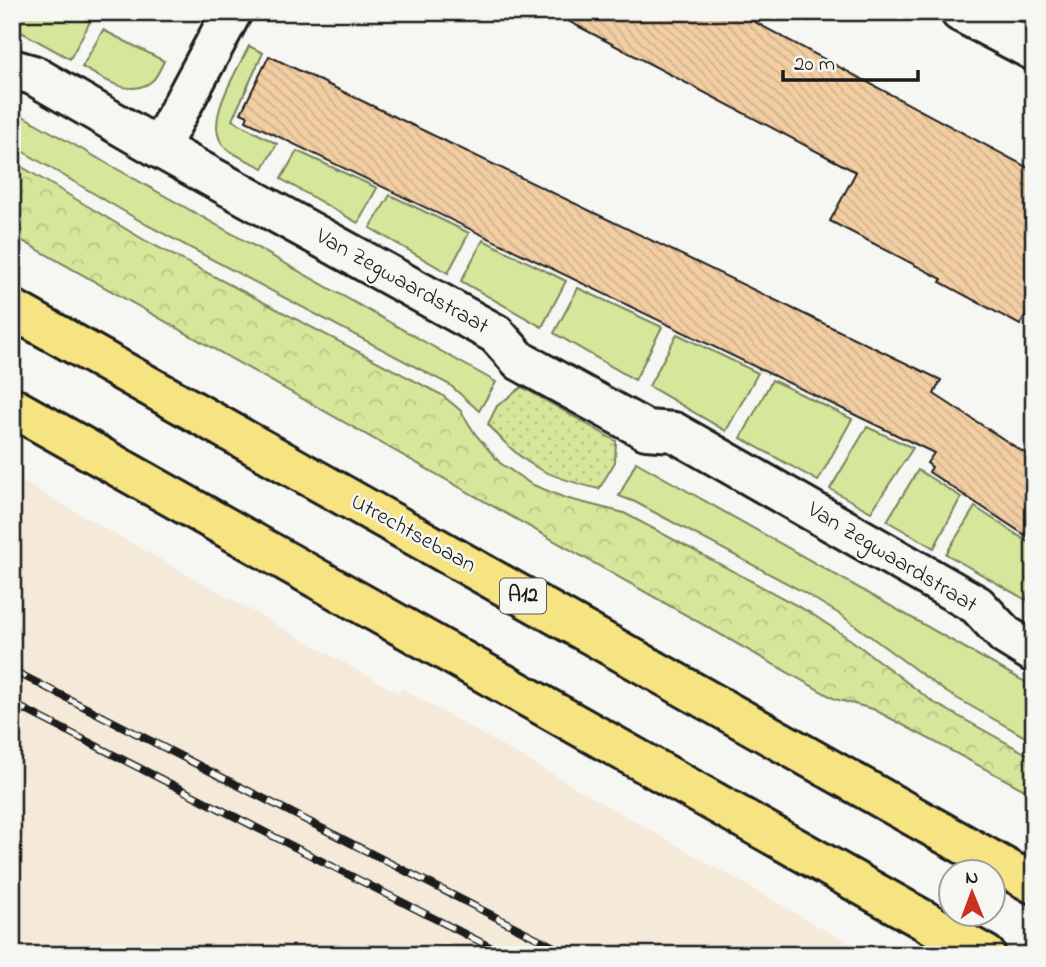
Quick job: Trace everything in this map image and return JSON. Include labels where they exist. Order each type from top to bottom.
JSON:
[{"type":"highway","name":"Utrechtsebaan","points":[[12,309],[1034,884]]},
{"type":"highway","points":[[12,407],[985,955]]},
{"type":"street","points":[[159,148],[232,12]]},
{"type":"street","points":[[960,12],[1034,51]]},
{"type":"street","name":"Van Zegwaardstraat","points":[[12,69],[33,75],[159,148],[496,334],[520,361],[646,430],[674,432],[953,591],[977,605],[1005,635],[1034,653]]},
{"type":"shaded area","points":[[12,476],[398,693],[401,688],[869,955],[12,955]]},
{"type":"green space","points":[[12,12],[72,12],[90,22],[70,59],[12,27]]},
{"type":"green space","points":[[103,30],[164,61],[154,79],[143,86],[125,87],[107,81],[82,67]]},
{"type":"green space","points":[[249,46],[263,53],[232,120],[277,144],[263,168],[225,147],[219,137],[217,125],[219,111],[230,82]]},
{"type":"green space","points":[[12,110],[496,382],[479,411],[450,385],[147,225],[12,145]]},
{"type":"green space","points":[[297,151],[377,188],[358,223],[281,179]]},
{"type":"green space","points":[[12,161],[146,241],[442,395],[460,410],[476,435],[500,463],[531,484],[565,498],[624,513],[809,612],[933,702],[1034,758],[1034,795],[873,709],[835,699],[12,235]]},
{"type":"green space","points":[[390,195],[469,233],[448,273],[370,228]]},
{"type":"green space","points":[[483,240],[566,281],[542,327],[461,281]]},
{"type":"green space","points":[[578,288],[662,327],[635,380],[554,333]]},
{"type":"green space","points":[[677,334],[758,373],[726,431],[649,386]]},
{"type":"green space","points":[[772,380],[852,419],[818,481],[741,438]]},
{"type":"green space","points":[[522,387],[616,441],[615,462],[599,489],[537,468],[513,450],[488,424],[497,406]]},
{"type":"green space","points":[[867,427],[913,448],[871,512],[830,489]]},
{"type":"green space","points":[[636,462],[1034,687],[1034,742],[946,692],[841,615],[798,589],[619,496]]},
{"type":"green space","points":[[918,470],[961,497],[934,548],[887,521]]},
{"type":"green space","points":[[975,507],[1034,546],[1034,587],[1026,600],[946,554]]},
{"type":"building","points":[[551,12],[736,12],[1034,171],[1034,302],[1020,325],[940,282],[942,279],[830,221],[856,172]]},
{"type":"building","points":[[269,56],[941,380],[934,394],[1034,459],[1034,541],[929,472],[932,467],[927,463],[934,453],[246,121],[248,116],[241,113]]},
{"type":"railway","points":[[12,670],[570,955]]},
{"type":"railway","points":[[12,703],[506,955]]}]
